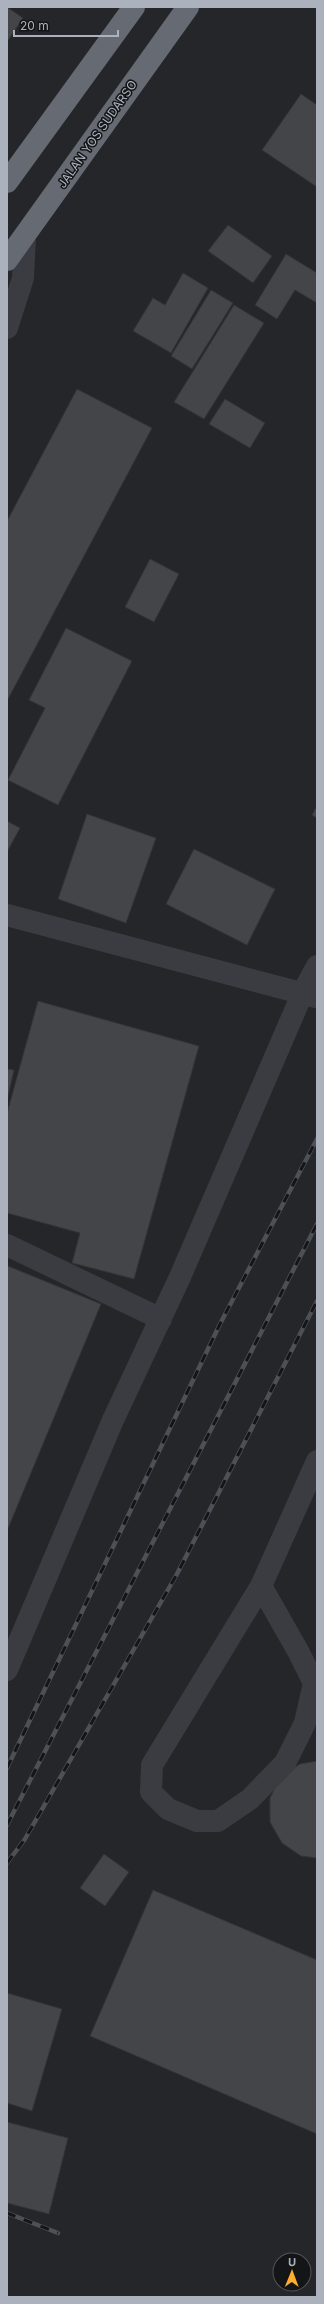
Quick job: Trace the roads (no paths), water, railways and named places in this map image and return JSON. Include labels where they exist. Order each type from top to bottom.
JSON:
[{"type":"highway","points":[[7,182],[134,7]]},
{"type":"highway","name":"JALAN YOS SUDARSO","points":[[7,260],[188,7]]},
{"type":"lane","points":[[7,328],[23,278],[25,236]]},
{"type":"lane","points":[[7,914],[310,995]]},
{"type":"lane","points":[[7,1670],[113,1420],[310,995],[317,966]]},
{"type":"lane","points":[[7,1245],[161,1319]]},
{"type":"lane","points":[[261,1586],[298,1650],[314,1683],[306,1723],[285,1763],[250,1799],[218,1821],[197,1821],[168,1809],[151,1792],[152,1765],[261,1586],[317,1461]]},
{"type":"railway","points":[[7,1768],[220,1324],[317,1139]]},
{"type":"railway","points":[[7,1825],[317,1224]]},
{"type":"railway","points":[[7,1863],[25,1839],[177,1574],[317,1301]]},
{"type":"railway","points":[[7,2213],[58,2233]]}]
